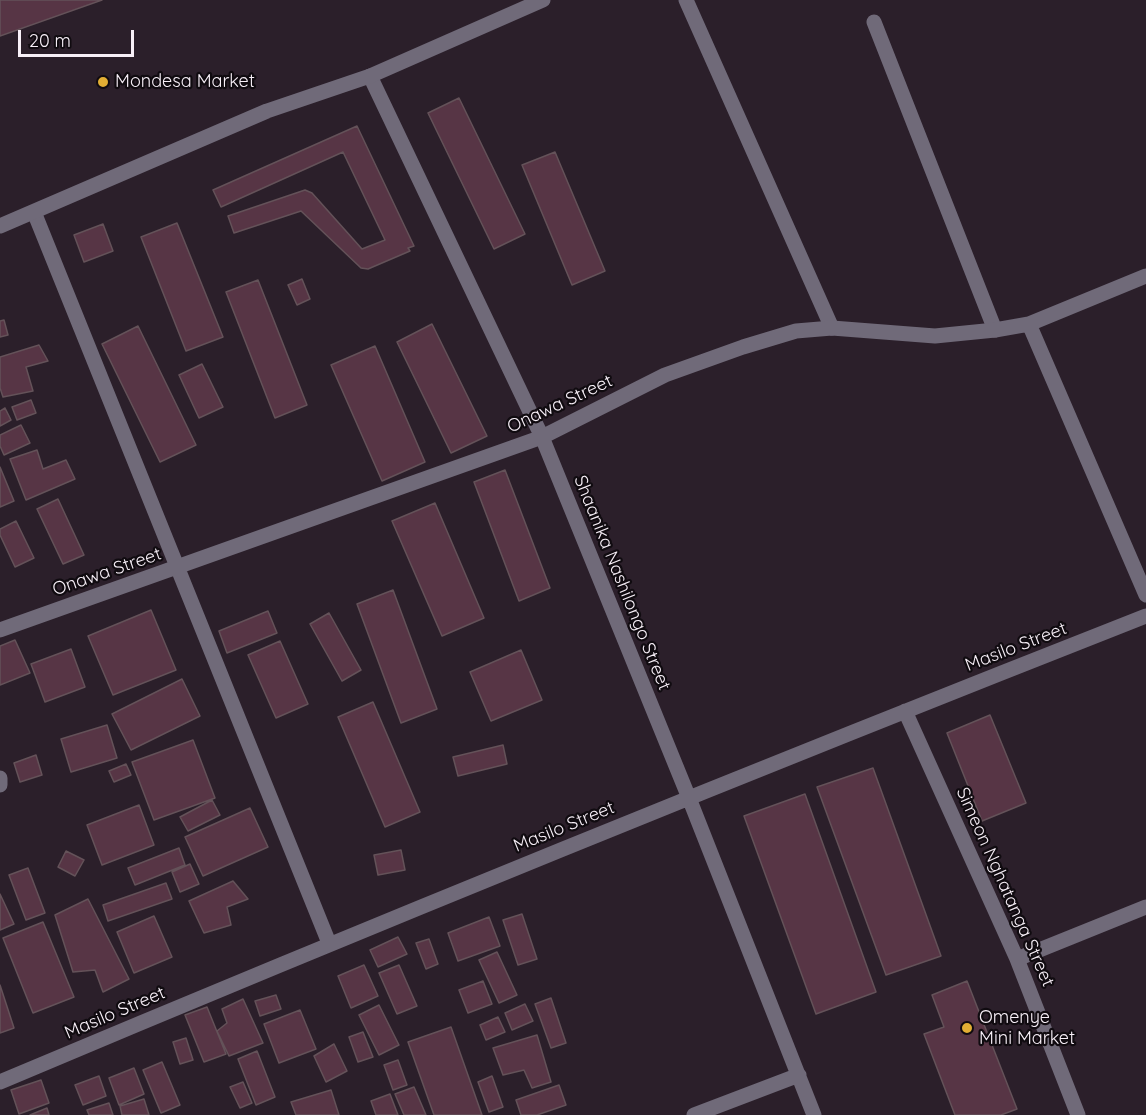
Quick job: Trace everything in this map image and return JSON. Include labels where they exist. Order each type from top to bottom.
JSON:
[{"type":"street","points":[[0,226],[267,111],[370,76],[543,0]]},
{"type":"street","points":[[686,0],[832,327]]},
{"type":"street","points":[[874,22],[995,330]]},
{"type":"street","name":"Shaanika Nashilongo Street","points":[[370,76],[542,437],[689,798],[814,1115]]},
{"type":"street","points":[[34,212],[329,943]]},
{"type":"street","name":"Onawa Street","points":[[0,630],[542,437],[665,375],[742,347],[796,331],[832,327],[935,336],[995,330],[1029,324],[1146,276]]},
{"type":"street","points":[[1029,324],[1146,595]]},
{"type":"street","name":"Masilo Street","points":[[0,1082],[329,943],[1146,616]]},
{"type":"street","name":"Simeon Nghatanga Street","points":[[905,711],[1017,959],[1078,1115]]},
{"type":"street","points":[[0,778],[0,786]]},
{"type":"street","points":[[1017,959],[1146,907]]},
{"type":"street","points":[[693,1115],[799,1074]]},
{"type":"building","points":[[0,0],[102,0],[0,36]]},
{"type":"building","points":[[459,98],[525,234],[494,249],[428,113]]},
{"type":"building","points":[[357,126],[414,246],[408,248],[410,251],[368,269],[361,268],[301,211],[234,233],[228,216],[305,190],[312,193],[362,249],[385,240],[343,152],[221,207],[213,190]]},
{"type":"building","points":[[555,152],[605,271],[572,285],[522,165]]},
{"type":"building","points":[[177,223],[223,337],[186,351],[141,237]]},
{"type":"building","points":[[103,224],[113,251],[84,262],[74,235]]},
{"type":"building","points":[[302,279],[310,299],[297,305],[288,285]]},
{"type":"building","points":[[258,280],[307,405],[275,418],[226,292]]},
{"type":"building","points":[[4,320],[8,335],[0,337],[0,321]]},
{"type":"building","points":[[432,324],[487,436],[451,453],[397,342]]},
{"type":"building","points":[[138,326],[196,445],[160,462],[102,344]]},
{"type":"building","points":[[39,345],[48,361],[26,367],[33,391],[3,397],[0,388],[0,357]]},
{"type":"building","points":[[375,346],[425,462],[382,481],[331,365]]},
{"type":"building","points":[[202,364],[223,407],[199,418],[179,375]]},
{"type":"building","points":[[31,400],[36,413],[17,420],[12,407]]},
{"type":"building","points":[[5,408],[11,420],[0,426],[0,411]]},
{"type":"building","points":[[21,425],[30,443],[4,455],[0,446],[0,435]]},
{"type":"building","points":[[37,450],[43,469],[66,460],[75,479],[26,500],[10,459]]},
{"type":"building","points":[[0,467],[14,501],[0,507]]},
{"type":"building","points":[[505,470],[550,588],[519,601],[474,482]]},
{"type":"building","points":[[58,499],[84,555],[63,564],[37,509]]},
{"type":"building","points":[[435,503],[484,618],[442,636],[392,521]]},
{"type":"building","points":[[16,521],[34,558],[15,567],[0,535],[0,529]]},
{"type":"building","points":[[393,590],[437,709],[401,723],[357,604]]},
{"type":"building","points":[[151,610],[176,670],[113,695],[88,636]]},
{"type":"building","points":[[268,611],[277,633],[227,653],[219,631]]},
{"type":"building","points":[[329,613],[361,670],[342,681],[310,624]]},
{"type":"building","points":[[15,640],[30,673],[0,685],[0,646]]},
{"type":"building","points":[[280,641],[308,704],[276,718],[248,655]]},
{"type":"building","points":[[71,649],[85,687],[45,702],[31,664]]},
{"type":"building","points":[[521,650],[542,700],[491,721],[470,672]]},
{"type":"building","points":[[182,679],[200,716],[131,750],[112,714]]},
{"type":"building","points":[[373,702],[420,812],[385,827],[338,717]]},
{"type":"building","points":[[990,715],[1026,803],[982,821],[947,733]]},
{"type":"building","points":[[107,725],[117,758],[71,772],[61,739]]},
{"type":"building","points":[[193,740],[215,798],[154,820],[132,762]]},
{"type":"building","points":[[503,745],[507,764],[458,776],[453,757]]},
{"type":"building","points":[[36,755],[42,775],[20,782],[14,763]]},
{"type":"building","points":[[126,764],[131,775],[114,782],[109,771]]},
{"type":"building","points":[[873,768],[941,956],[886,975],[817,787]]},
{"type":"building","points":[[805,794],[876,992],[816,1014],[744,816]]},
{"type":"building","points":[[212,800],[220,815],[188,831],[180,817]]},
{"type":"building","points":[[139,805],[154,845],[102,865],[87,825]]},
{"type":"building","points":[[250,808],[268,847],[203,876],[185,837]]},
{"type":"building","points":[[179,848],[185,865],[135,885],[128,868]]},
{"type":"building","points":[[401,850],[405,870],[378,875],[374,855]]},
{"type":"building","points":[[66,851],[84,860],[75,876],[58,867]]},
{"type":"building","points":[[190,864],[199,884],[180,892],[172,872]]},
{"type":"building","points":[[28,868],[45,913],[26,920],[9,875]]},
{"type":"building","points":[[233,881],[248,899],[227,907],[231,925],[204,933],[189,901]]},
{"type":"building","points":[[166,883],[172,899],[108,921],[103,905]]},
{"type":"building","points":[[0,894],[14,924],[0,930]]},
{"type":"building","points":[[88,899],[129,979],[103,992],[95,970],[73,972],[55,915]]},
{"type":"building","points":[[522,914],[537,959],[518,965],[503,920]]},
{"type":"building","points":[[154,916],[172,957],[134,973],[117,932]]},
{"type":"building","points":[[489,917],[500,946],[458,961],[448,933]]},
{"type":"building","points":[[43,922],[74,997],[33,1013],[3,938]]},
{"type":"building","points":[[398,937],[407,954],[378,967],[370,950]]},
{"type":"building","points":[[429,939],[438,964],[426,969],[416,943]]},
{"type":"building","points":[[497,952],[517,995],[499,1003],[479,960]]},
{"type":"building","points":[[364,965],[378,996],[351,1008],[338,976]]},
{"type":"building","points":[[399,965],[417,1006],[397,1014],[379,973]]},
{"type":"building","points":[[483,981],[492,1004],[468,1013],[459,990]]},
{"type":"building","points":[[967,981],[1017,1109],[1001,1115],[955,1115],[924,1034],[944,1027],[932,995]]},
{"type":"building","points":[[0,985],[14,1028],[0,1033]]},
{"type":"building","points":[[276,995],[281,1009],[260,1016],[255,1001]]},
{"type":"building","points":[[551,998],[566,1043],[551,1048],[535,1004]]},
{"type":"building","points":[[243,999],[263,1043],[229,1056],[217,1031],[227,1023],[222,1009]]},
{"type":"building","points":[[525,1004],[533,1021],[512,1030],[505,1013]]},
{"type":"building","points":[[379,1005],[399,1045],[379,1055],[359,1015]]},
{"type":"building","points":[[207,1007],[226,1054],[204,1062],[185,1015]]},
{"type":"building","points":[[300,1010],[316,1049],[279,1063],[264,1024]]},
{"type":"building","points":[[498,1017],[505,1032],[486,1040],[480,1025]]},
{"type":"building","points":[[451,1027],[482,1115],[434,1115],[408,1042]]},
{"type":"building","points":[[363,1032],[373,1057],[358,1062],[349,1037]]},
{"type":"building","points":[[537,1035],[551,1082],[532,1088],[524,1070],[503,1075],[493,1048]]},
{"type":"building","points":[[186,1038],[193,1060],[180,1064],[173,1042]]},
{"type":"building","points":[[334,1044],[347,1071],[326,1082],[314,1056]]},
{"type":"building","points":[[257,1051],[275,1097],[256,1105],[238,1059]]},
{"type":"building","points":[[398,1060],[407,1085],[393,1090],[384,1065]]},
{"type":"building","points":[[162,1062],[180,1105],[161,1113],[143,1070]]},
{"type":"building","points":[[134,1068],[144,1094],[119,1105],[109,1078]]},
{"type":"building","points":[[99,1076],[106,1096],[83,1105],[75,1085]]},
{"type":"building","points":[[492,1076],[503,1107],[489,1112],[478,1082]]},
{"type":"building","points":[[41,1080],[49,1103],[19,1114],[11,1090]]},
{"type":"building","points":[[243,1082],[252,1103],[240,1108],[230,1087]]},
{"type":"building","points":[[559,1085],[566,1105],[537,1115],[521,1115],[516,1100]]},
{"type":"building","points":[[414,1087],[426,1115],[404,1115],[395,1094]]},
{"type":"building","points":[[331,1090],[339,1115],[296,1115],[291,1102]]},
{"type":"building","points":[[390,1094],[398,1115],[376,1115],[371,1101]]},
{"type":"building","points":[[144,1099],[149,1115],[122,1115],[120,1106]]},
{"type":"building","points":[[109,1103],[113,1115],[89,1115],[87,1110]]},
{"type":"building","points":[[47,1108],[49,1115],[30,1115]]},
{"type":"place","name":"Mondesa Market","points":[[103,82]]},
{"type":"place","name":"Omenye Mini Market","points":[[967,1028]]}]
